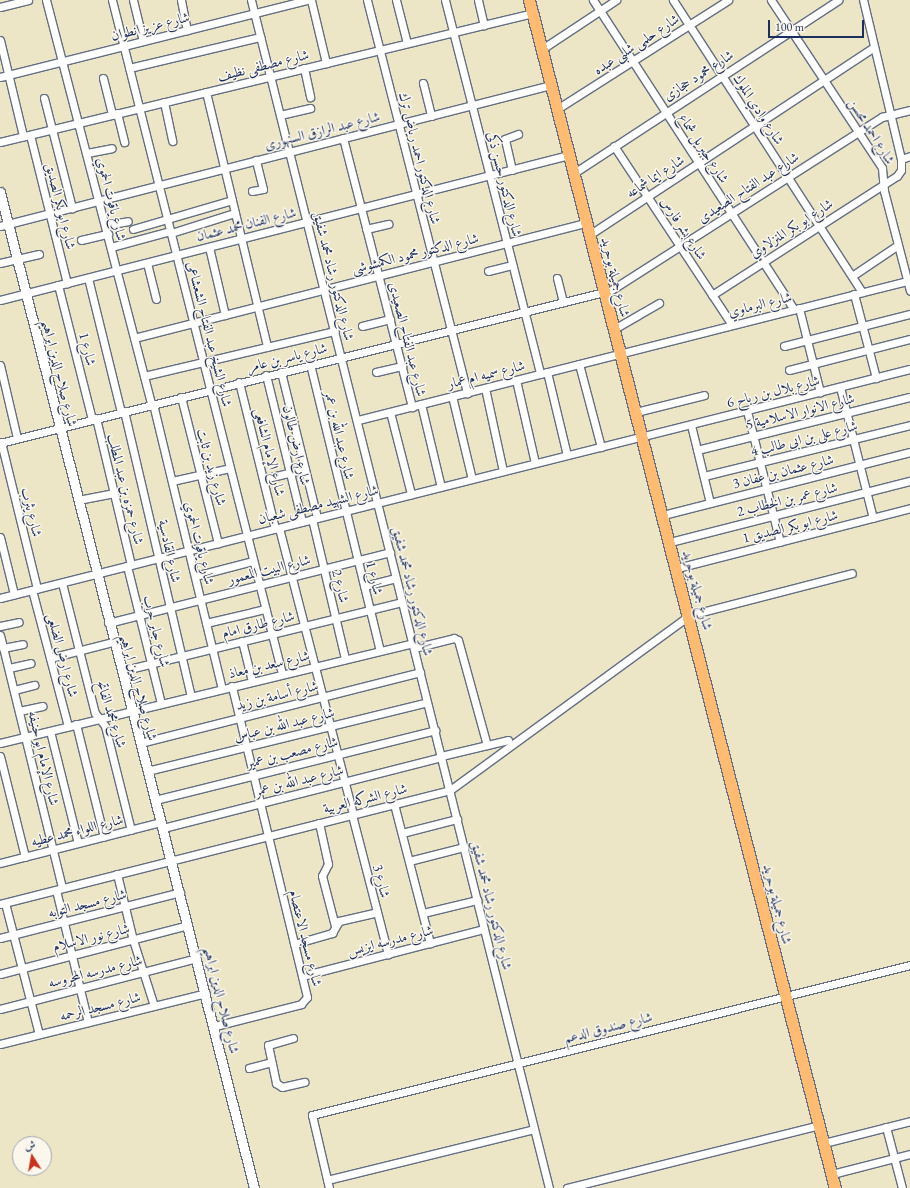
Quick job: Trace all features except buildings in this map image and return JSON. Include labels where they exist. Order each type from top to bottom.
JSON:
[{"type":"main road","name":"شارع جميلة بوحريد","points":[[529,0],[604,293],[690,615],[835,1188]]},
{"type":"street","points":[[0,7],[7,3],[28,0]]},
{"type":"street","name":"شارع ياقوت الحموي","points":[[46,0],[172,481],[222,689]]},
{"type":"street","name":"شارع الشيخ عبد الفتاح الشعشاعى","points":[[112,0],[282,674]]},
{"type":"street","points":[[133,0],[143,41]]},
{"type":"street","points":[[180,0],[187,30]]},
{"type":"street","name":"شارع الدكتور رشاد محمد شفيق","points":[[251,0],[358,420],[396,578],[442,756],[549,1188]]},
{"type":"street","name":"شارع عزيز انطوان","points":[[0,77],[307,0]]},
{"type":"street","points":[[311,0],[326,63]]},
{"type":"street","name":"شارع الدكتور احمد رياض ترك","points":[[367,0],[467,393]]},
{"type":"street","points":[[396,0],[407,43]]},
{"type":"street","name":"شارع الدكتور حسن ذكى","points":[[445,0],[524,311],[544,373],[567,455]]},
{"type":"street","points":[[478,0],[484,25]]},
{"type":"street","name":"شارع جبريل شماع","points":[[593,0],[763,262],[797,309],[807,340],[820,392]]},
{"type":"street","points":[[542,49],[616,0]]},
{"type":"street","name":"شارع وادي الملوك","points":[[673,0],[862,292]]},
{"type":"street","name":"شارع حلمى شلبى عبده","points":[[557,109],[728,0]]},
{"type":"street","name":"شارع احمد محسن","points":[[771,0],[882,168],[898,245],[910,291]]},
{"type":"street","name":"شارع محمود حجازى","points":[[574,173],[838,0]]},
{"type":"street","points":[[863,0],[901,159],[910,156]]},
{"type":"street","name":"شارع مصطفى نظيف","points":[[0,142],[533,13]]},
{"type":"street","points":[[129,68],[260,37]]},
{"type":"street","name":"شارع ابو بكر الصديق","points":[[0,40],[8,75],[50,213],[67,283]]},
{"type":"street","name":"شارع ايما شماعه","points":[[589,235],[874,47]]},
{"type":"street","points":[[304,68],[310,97]]},
{"type":"street","points":[[103,78],[124,142]]},
{"type":"street","points":[[423,83],[431,116]]},
{"type":"street","name":"شارع عبد الرازق السنهورى","points":[[4,225],[551,85]]},
{"type":"street","points":[[206,92],[267,347]]},
{"type":"street","points":[[44,98],[72,208]]},
{"type":"street","points":[[164,102],[172,140]]},
{"type":"street","points":[[280,115],[310,108]]},
{"type":"street","name":"شارع عبد الفتاح الصعيدى","points":[[604,293],[858,132],[890,114],[910,110]]},
{"type":"street","points":[[512,170],[505,139],[518,134]]},
{"type":"street","name":"شارع عبد الفتاح الصعيدى","points":[[342,138],[412,407]]},
{"type":"street","name":"شارع بشر فارس","points":[[614,146],[732,325]]},
{"type":"street","points":[[87,153],[112,148]]},
{"type":"street","name":"شارع الفنان محمد عثمان","points":[[0,300],[569,155]]},
{"type":"street","name":"شارع ابو بكر المنزلاوي","points":[[712,295],[900,173],[901,159]]},
{"type":"street","points":[[252,191],[262,189],[256,160]]},
{"type":"street","name":"شارع صلاح الدين ابراهيم","points":[[0,192],[4,225],[17,259],[108,623],[215,1026],[254,1188]]},
{"type":"street","points":[[133,229],[232,200]]},
{"type":"street","points":[[111,247],[235,213]]},
{"type":"street","points":[[106,225],[128,220]]},
{"type":"street","name":"شارع الدكتور محمود الكمشوشى","points":[[134,338],[586,223]]},
{"type":"street","points":[[366,229],[388,224]]},
{"type":"street","points":[[81,240],[108,234]]},
{"type":"street","points":[[852,276],[898,245]]},
{"type":"street","points":[[209,247],[225,315]]},
{"type":"street","points":[[0,264],[39,254]]},
{"type":"street","points":[[147,263],[156,298]]},
{"type":"street","points":[[488,271],[512,265]]},
{"type":"street","points":[[88,278],[122,411]]},
{"type":"street","points":[[557,278],[563,302]]},
{"type":"street","name":"شارع البرماوي","points":[[620,354],[907,281]]},
{"type":"street","name":"شارع 1","points":[[58,285],[94,419]]},
{"type":"street","name":"شارع ياسر بن عامر","points":[[1,442],[341,356],[604,293]]},
{"type":"street","points":[[854,294],[876,378]]},
{"type":"street","points":[[614,329],[659,304]]},
{"type":"street","points":[[784,346],[910,314]]},
{"type":"street","points":[[362,326],[390,319]]},
{"type":"street","points":[[144,376],[335,331]]},
{"type":"street","points":[[789,370],[910,339]]},
{"type":"street","name":"شارع سميه ام عمار","points":[[358,420],[620,354]]},
{"type":"street","name":"شارع عبد الله بن عمر","points":[[310,364],[345,511]]},
{"type":"street","points":[[579,364],[601,447]]},
{"type":"street","points":[[0,366],[17,438]]},
{"type":"street","points":[[376,372],[402,366]]},
{"type":"street","name":"شارع بلال بن رباح 6","points":[[642,436],[691,425],[910,369]]},
{"type":"street","name":"شارع 2","points":[[281,372],[305,469],[323,569],[345,659]]},
{"type":"street","name":"شارع ارض طالون","points":[[266,375],[302,522]]},
{"type":"street","points":[[516,380],[535,463]]},
{"type":"street","name":"شارع الإمام الشافعى","points":[[239,382],[263,479],[277,528]]},
{"type":"street","points":[[840,387],[873,518]]},
{"type":"street","points":[[484,388],[503,471]]},
{"type":"street","points":[[636,412],[704,395]]},
{"type":"street","points":[[452,396],[472,479]]},
{"type":"street","name":"شارع زيد بن ثابت","points":[[181,397],[218,543]]},
{"type":"street","name":"شارع الانوار الاسلامية 5","points":[[697,450],[910,397]]},
{"type":"street","points":[[421,404],[442,487]]},
{"type":"street","name":"شارع القادسية","points":[[122,411],[191,696]]},
{"type":"street","points":[[746,411],[780,542]]},
{"type":"street","points":[[390,412],[411,494]]},
{"type":"street","name":"شارع حمزه بن عبد المطلب","points":[[94,419],[114,493],[129,566]]},
{"type":"street","points":[[691,425],[710,503]]},
{"type":"street","name":"شارع على بن ابى طالب 4","points":[[704,476],[910,425]]},
{"type":"street","name":"شارع الشهيد مصطفى شعبان","points":[[0,598],[642,436]]},
{"type":"street","name":"شارع يثرب","points":[[1,442],[35,589]]},
{"type":"street","name":"شارع عثمان بن عفان 3","points":[[663,515],[910,452]]},
{"type":"street","points":[[172,481],[230,468]]},
{"type":"street","points":[[263,479],[305,469]]},
{"type":"street","name":"شارع عمر بن الخطاب 2","points":[[670,542],[910,481]]},
{"type":"street","points":[[78,500],[114,493]]},
{"type":"street","name":"شارع ابو بكر الصديق 1","points":[[677,568],[910,508]]},
{"type":"street","name":"شارع 1","points":[[345,511],[380,651]]},
{"type":"street","points":[[277,528],[315,666]]},
{"type":"street","points":[[0,537],[14,594]]},
{"type":"street","name":"شارع البيت المعمور","points":[[108,623],[390,552]]},
{"type":"street","points":[[194,576],[253,561]]},
{"type":"street","name":"شارع جابر حرب","points":[[129,566],[139,615],[162,703]]},
{"type":"street","points":[[690,615],[852,573]]},
{"type":"street","points":[[364,586],[396,578]]},
{"type":"street","name":"شارع محمد الفاتح","points":[[62,583],[95,713],[105,726],[131,830]]},
{"type":"street","name":"شارع ارض الضلعى","points":[[35,589],[50,658],[68,726]]},
{"type":"street","name":"شارع طارق امام","points":[[121,671],[402,602]]},
{"type":"street","points":[[206,623],[265,609]]},
{"type":"street","name":"شارع الشركه العربية","points":[[3,903],[450,790],[690,615]]},
{"type":"street","points":[[0,626],[19,622]]},
{"type":"street","name":"شارع الإمام ابو حنيفه","points":[[0,634],[20,711],[52,850],[64,922],[88,1022]]},
{"type":"street","name":"شارع سعد بن معاذ","points":[[0,743],[345,659],[380,651],[454,638],[458,640],[486,745]]},
{"type":"street","points":[[242,641],[252,681]]},
{"type":"street","points":[[50,658],[113,642]]},
{"type":"street","points":[[3,648],[23,644]]},
{"type":"street","points":[[9,668],[30,663]]},
{"type":"street","name":"شارع 3","points":[[315,666],[388,954]]},
{"type":"street","name":"شارع أسامة بن زيد","points":[[140,743],[420,672]]},
{"type":"street","points":[[14,690],[34,685]]},
{"type":"street","name":"شارع مسجد الاعتصام","points":[[215,1026],[303,1003],[307,997],[232,686]]},
{"type":"street","name":"شارع عبد الله بن عباس","points":[[147,771],[427,702]]},
{"type":"street","points":[[20,711],[42,706]]},
{"type":"street","points":[[76,724],[104,836]]},
{"type":"street","name":"شارع مصعب بن عمير","points":[[155,800],[435,730]]},
{"type":"street","points":[[50,731],[78,843]]},
{"type":"street","name":"شارع عبد الله بن عمر","points":[[162,825],[260,803],[508,740]]},
{"type":"street","points":[[0,756],[25,857]]},
{"type":"street","points":[[394,804],[430,943]]},
{"type":"street","points":[[402,833],[457,819]]},
{"type":"street","points":[[319,823],[328,864],[322,876],[335,926]]},
{"type":"street","name":"شارع اللواء محمد عطيه","points":[[0,863],[104,836],[162,825]]},
{"type":"street","points":[[409,861],[464,847]]},
{"type":"street","points":[[117,874],[134,940],[145,972],[154,1006]]},
{"type":"street","name":"شارع مسجد التوبه","points":[[0,938],[180,892]]},
{"type":"street","points":[[423,913],[477,900]]},
{"type":"street","points":[[3,903],[14,935],[39,1034]]},
{"type":"street","points":[[294,944],[330,934],[339,921],[377,912]]},
{"type":"street","name":"شارع نور الاسلام","points":[[0,974],[188,925]]},
{"type":"street","name":"شارع مدرسه ايزيس","points":[[302,976],[484,929]]},
{"type":"street","name":"شارع مدرسه المحروسه","points":[[0,1009],[197,958]]},
{"type":"street","name":"شارع صندوق الدعم","points":[[327,1180],[312,1115],[910,965]]},
{"type":"street","name":"شارع مسجد الرحمه","points":[[0,1044],[206,993]]},
{"type":"street","points":[[293,1038],[268,1044],[271,1062],[278,1086],[304,1082]]},
{"type":"street","points":[[249,1068],[271,1062]]},
{"type":"street","points":[[824,1142],[910,1121]]},
{"type":"street","points":[[567,1188],[819,1124]]},
{"type":"street","points":[[886,1127],[902,1188]]},
{"type":"street","points":[[329,1188],[327,1180],[534,1129]]},
{"type":"street","points":[[832,1174],[910,1154]]}]
